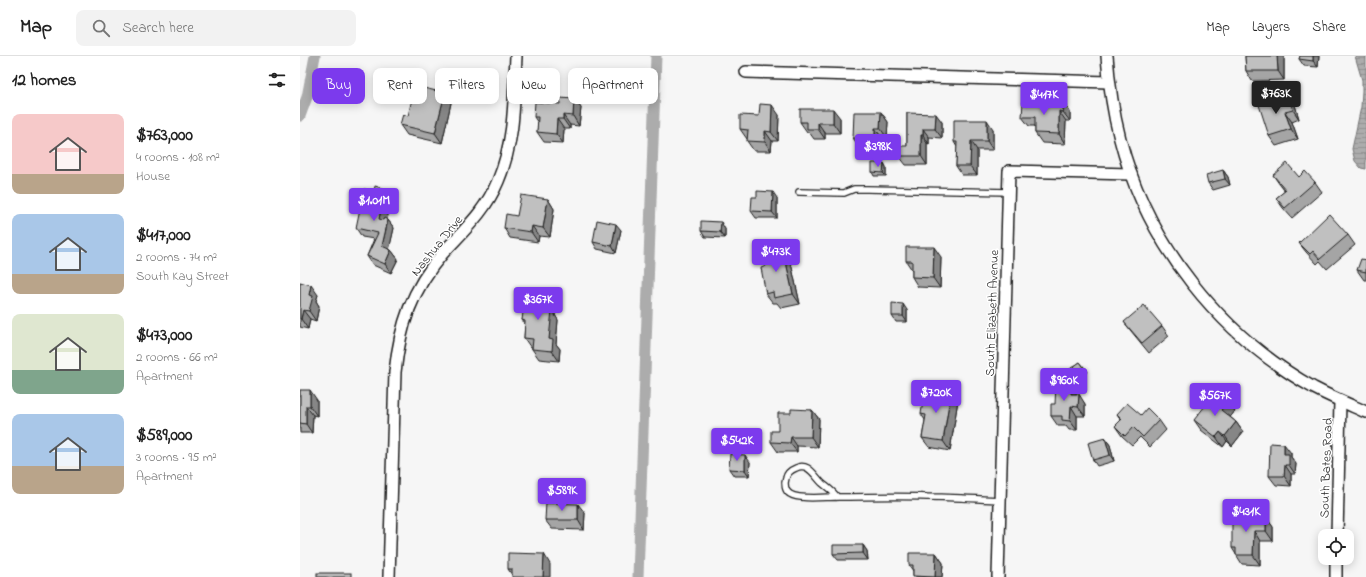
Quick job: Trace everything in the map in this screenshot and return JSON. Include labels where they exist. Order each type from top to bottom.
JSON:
[{"type":"street","name":"Nashua Drive","points":[[389,577],[395,372],[401,332],[409,308],[425,277],[443,254],[472,223],[498,182],[512,135],[516,56]]},
{"type":"street","points":[[1106,56],[1113,109],[1120,140],[1131,174],[1147,211],[1174,259],[1193,285],[1214,309],[1237,332],[1261,352],[1308,384],[1340,401],[1366,412]]},
{"type":"street","points":[[746,72],[1109,82]]},
{"type":"street","name":"South Elizabeth Avenue","points":[[998,577],[1009,171],[1131,174]]},
{"type":"street","name":"South Bates Road","points":[[1337,529],[1340,401]]},
{"type":"street","points":[[1336,565],[1336,577]]},
{"type":"lane","points":[[799,192],[844,193],[854,189],[1009,192]]},
{"type":"lane","points":[[837,497],[834,492],[807,467],[801,466],[794,468],[788,473],[784,483],[785,488],[790,494],[806,498],[928,497],[1000,500]]},
{"type":"shaded area","points":[[1355,56],[1366,56],[1366,169],[1361,168],[1355,161],[1352,149],[1361,107],[1362,91],[1362,80]]},
{"type":"building","points":[[1245,56],[1277,56],[1278,71],[1246,71]]},
{"type":"building","points":[[1300,56],[1313,56],[1313,61],[1299,59]]},
{"type":"building","points":[[427,89],[435,91],[435,104],[442,104],[435,133],[400,125],[403,114],[408,116],[411,104],[427,104]]},
{"type":"building","points":[[1288,96],[1293,110],[1285,112],[1291,129],[1269,136],[1259,105]]},
{"type":"building","points":[[560,98],[568,99],[568,104],[574,104],[573,116],[563,115],[563,119],[557,119],[556,134],[537,132],[538,117],[534,117],[535,104],[560,104]]},
{"type":"building","points":[[1023,102],[1063,102],[1063,112],[1059,111],[1059,134],[1035,133],[1035,117],[1022,117]]},
{"type":"building","points":[[760,104],[772,105],[771,132],[765,131],[765,142],[747,141],[748,130],[740,129],[740,115],[759,116]]},
{"type":"building","points":[[800,109],[833,109],[833,123],[818,123],[818,129],[807,129],[807,122],[800,122]]},
{"type":"building","points":[[854,112],[881,112],[880,128],[875,128],[875,139],[853,138]]},
{"type":"building","points":[[907,113],[936,114],[935,129],[923,129],[923,135],[921,135],[921,156],[899,156],[900,146],[907,146]]},
{"type":"building","points":[[954,120],[987,120],[987,141],[971,141],[970,166],[956,166],[957,142],[954,142]]},
{"type":"building","points":[[872,163],[884,163],[883,173],[872,172]]},
{"type":"building","points":[[1287,163],[1299,177],[1305,171],[1315,182],[1285,208],[1276,198],[1286,190],[1273,175]]},
{"type":"building","points":[[1223,170],[1225,179],[1208,183],[1206,175]]},
{"type":"building","points":[[375,186],[385,189],[379,219],[383,220],[384,218],[388,220],[382,246],[391,250],[385,264],[367,256],[378,233],[356,228],[364,189],[374,191]]},
{"type":"building","points":[[757,191],[773,192],[772,212],[751,211],[752,197],[757,197]]},
{"type":"building","points":[[521,195],[548,199],[543,228],[532,226],[531,232],[504,228],[506,214],[517,216]]},
{"type":"building","points":[[1329,214],[1348,235],[1320,259],[1313,251],[1310,254],[1299,243]]},
{"type":"building","points":[[597,220],[616,224],[612,246],[593,242]]},
{"type":"building","points":[[701,221],[721,222],[720,232],[701,231]]},
{"type":"building","points":[[772,242],[775,255],[784,253],[793,294],[774,298],[773,292],[766,294],[761,268],[766,266],[761,244]]},
{"type":"building","points":[[906,247],[934,247],[933,278],[912,277],[912,261],[906,261]]},
{"type":"building","points":[[1361,259],[1366,260],[1366,272],[1357,270]]},
{"type":"building","points":[[300,282],[311,285],[309,295],[313,296],[309,311],[303,310],[301,319],[300,319]]},
{"type":"building","points":[[531,293],[550,295],[548,310],[552,310],[549,339],[553,340],[552,351],[532,349],[533,339],[524,338],[525,321],[522,320],[525,296],[530,296]]},
{"type":"building","points":[[892,303],[903,304],[903,316],[892,316]]},
{"type":"building","points":[[1144,305],[1162,326],[1142,343],[1124,322]]},
{"type":"building","points":[[1080,362],[1085,369],[1076,376],[1070,369]]},
{"type":"building","points":[[1056,384],[1071,385],[1071,394],[1079,394],[1078,407],[1071,406],[1070,421],[1062,420],[1062,416],[1051,416],[1051,404],[1055,404]]},
{"type":"building","points":[[931,387],[951,390],[943,441],[922,438],[926,415],[921,414],[923,401],[928,402]]},
{"type":"building","points":[[300,390],[310,390],[310,406],[306,406],[306,424],[300,423]]},
{"type":"building","points":[[1216,392],[1228,402],[1221,410],[1236,422],[1225,436],[1220,432],[1216,437],[1194,420]]},
{"type":"building","points":[[1127,403],[1141,415],[1147,408],[1159,420],[1143,437],[1133,427],[1125,436],[1115,426],[1122,419],[1117,414]]},
{"type":"building","points":[[791,409],[812,410],[811,437],[791,437],[790,443],[771,442],[771,431],[778,431],[778,413],[791,413]]},
{"type":"building","points":[[1105,438],[1110,455],[1093,460],[1088,443]]},
{"type":"building","points":[[1270,443],[1284,444],[1284,454],[1289,454],[1289,465],[1285,465],[1284,476],[1269,476]]},
{"type":"building","points":[[730,454],[745,455],[745,470],[729,469]]},
{"type":"building","points":[[546,503],[578,504],[578,520],[545,520]]},
{"type":"building","points":[[1232,516],[1266,517],[1266,531],[1254,531],[1253,555],[1236,555],[1236,548],[1232,548]]},
{"type":"building","points":[[833,545],[863,545],[863,553],[833,554]]},
{"type":"building","points":[[508,553],[544,554],[543,577],[512,577],[512,569],[508,569]]},
{"type":"building","points":[[909,553],[936,553],[935,577],[913,576],[913,565],[909,565]]},
{"type":"building","points":[[317,573],[351,573],[351,577],[317,577]]},
{"type":"waterway","points":[[300,116],[307,97],[315,56]]},
{"type":"waterway","points":[[638,577],[656,56]]}]
